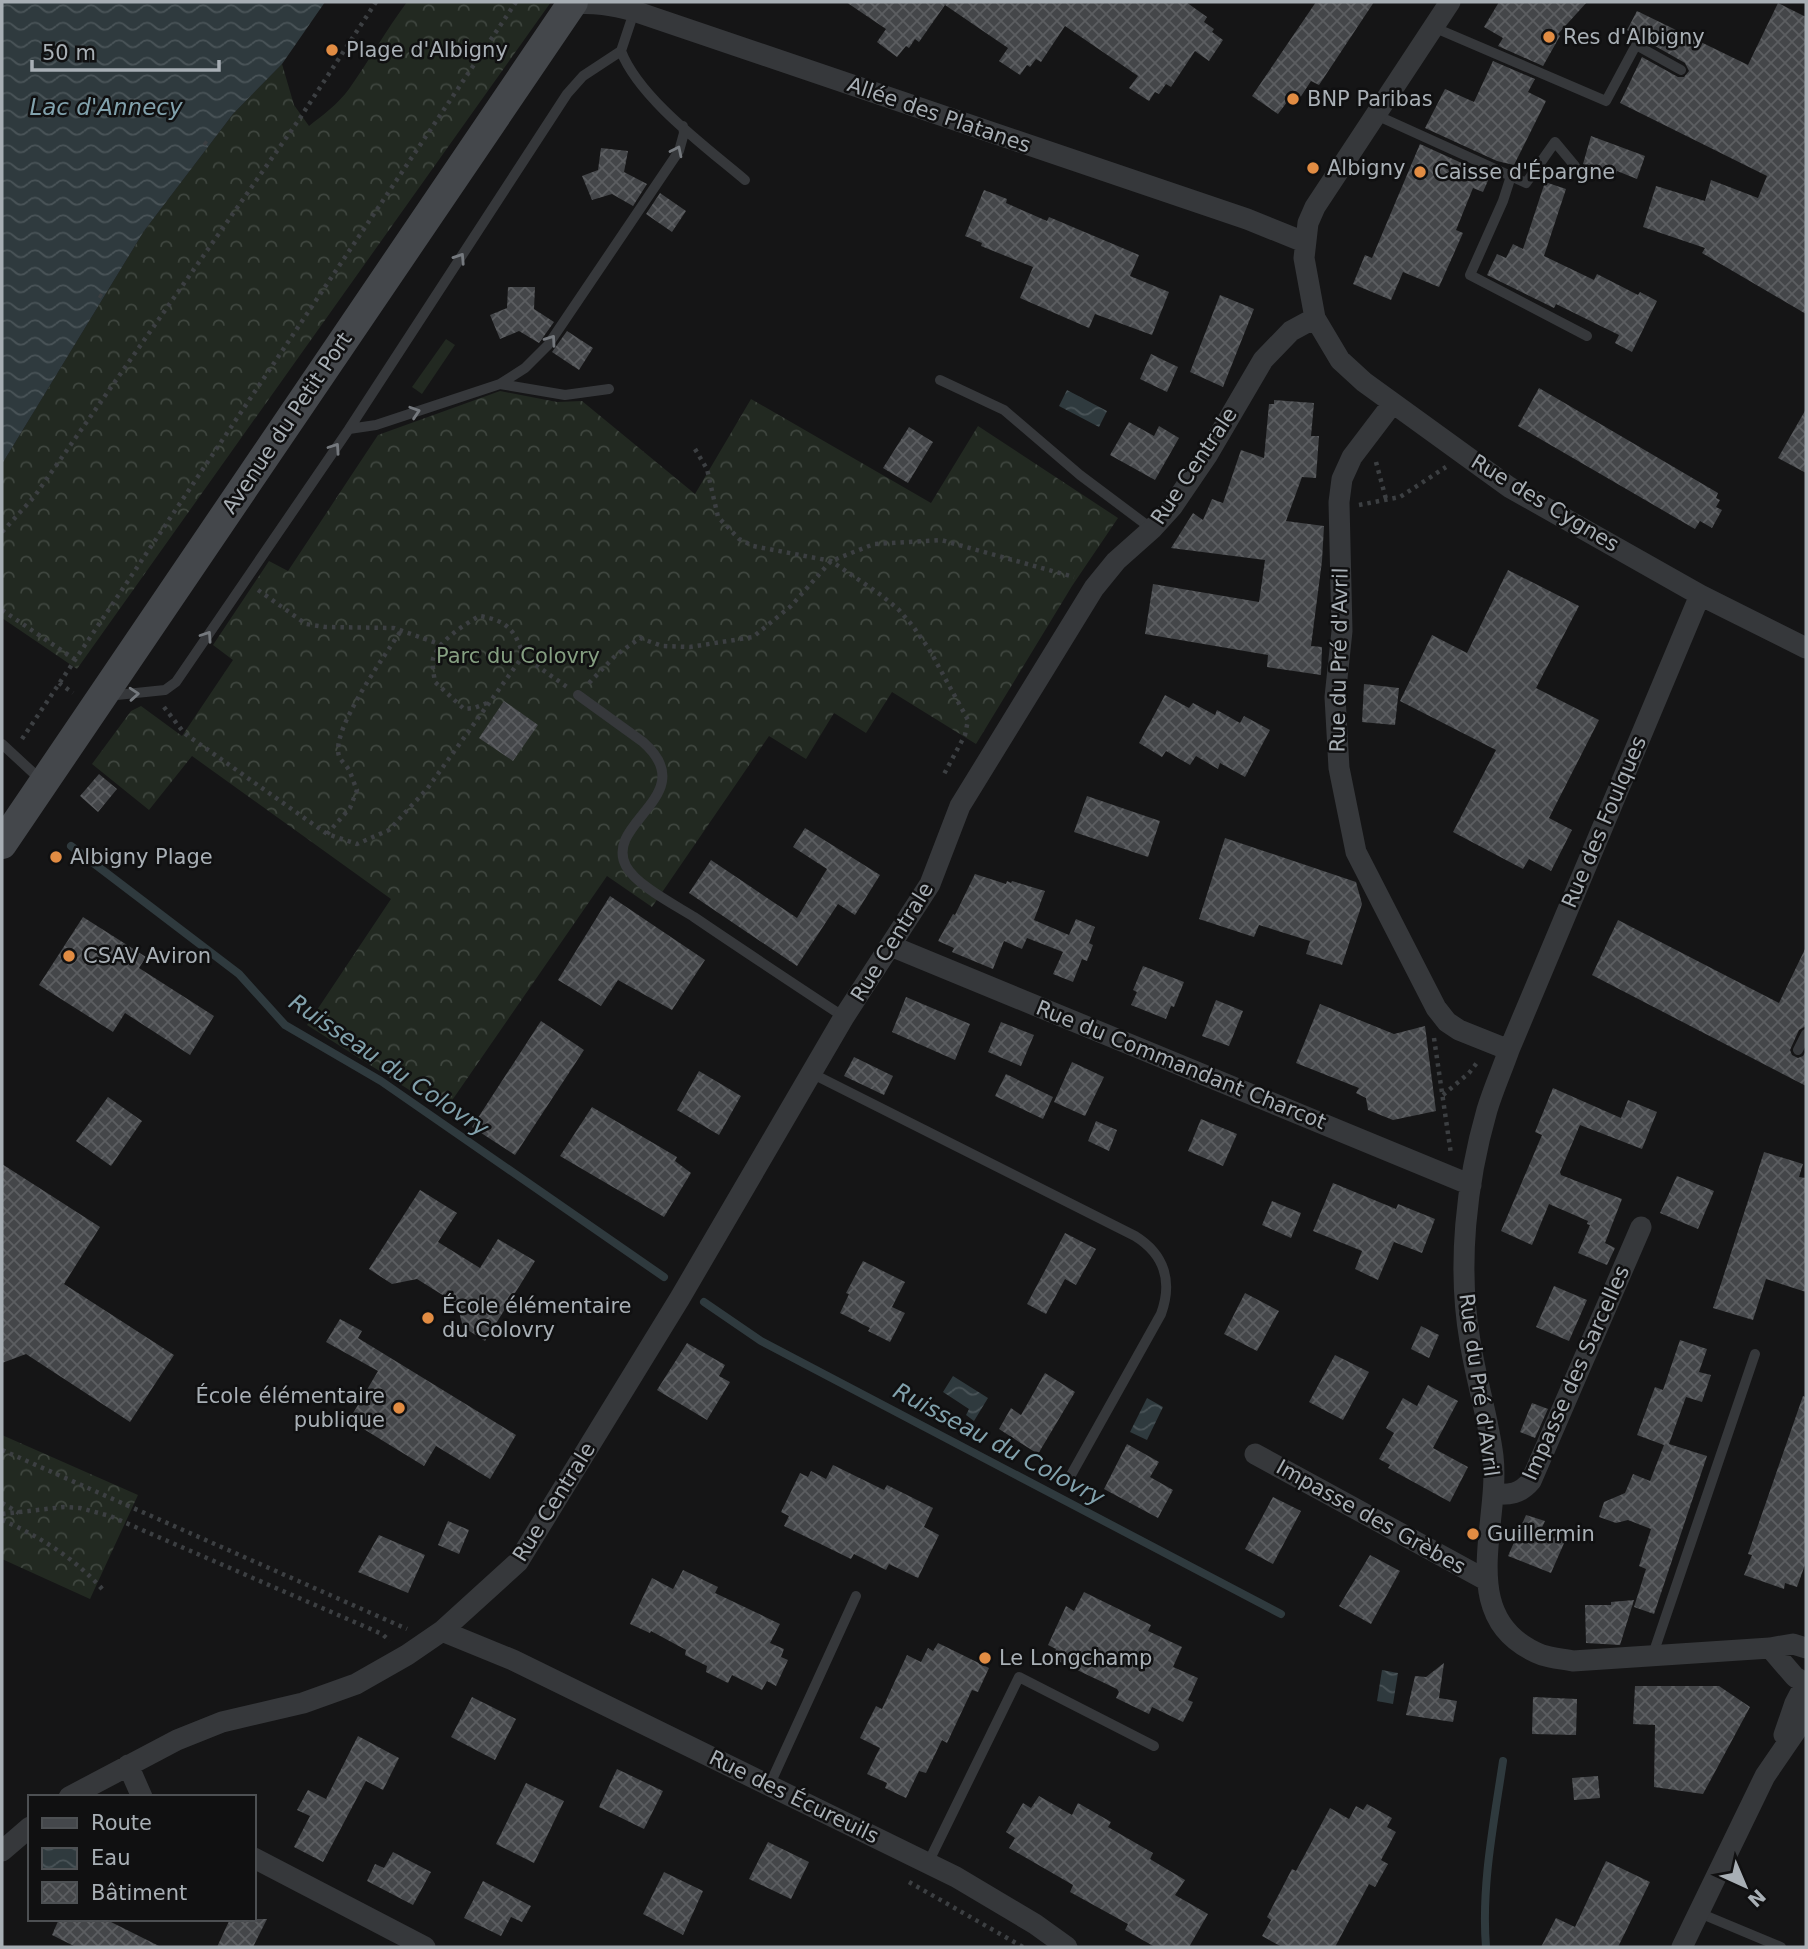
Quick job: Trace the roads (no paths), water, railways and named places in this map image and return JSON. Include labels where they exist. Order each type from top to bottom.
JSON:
[{"type":"main road","name":"Avenue du Petit Port","points":[[2,844],[572,3]]},
{"type":"street","points":[[1315,318],[1304,258],[1308,223],[1315,208],[1450,2]]},
{"type":"street","name":"Allée des Platanes","points":[[572,3],[636,6],[1247,219],[1304,242]]},
{"type":"street","name":"Rue des Cygnes","points":[[1315,318],[1340,360],[1392,403],[1509,487],[1700,595],[1806,648]]},
{"type":"street","name":"Rue Centrale","points":[[73,1795],[177,1740],[222,1722],[303,1703],[356,1684],[442,1631],[519,1562],[680,1298],[844,1017],[930,884],[960,806],[1094,588],[1116,561],[1172,507],[1208,454],[1264,360],[1291,331],[1315,318]]},
{"type":"street","name":"Rue du Pré d'Avril","points":[[1392,403],[1352,457],[1342,479],[1342,631],[1335,697],[1339,768],[1356,852],[1436,1008],[1447,1022],[1509,1050],[1487,1111],[1465,1226],[1469,1339],[1493,1459],[1494,1494],[1486,1580],[1491,1603],[1505,1627],[1523,1645],[1543,1655],[1573,1661],[1770,1648],[1793,1644],[1806,1648]]},
{"type":"street","name":"Rue des Foulques","points":[[1509,1050],[1700,595]]},
{"type":"street","name":"Rue du Commandant Charcot","points":[[891,946],[1471,1185]]},
{"type":"street","name":"Impasse des Sarcelles","points":[[1494,1494],[1522,1491],[1531,1481],[1641,1227]]},
{"type":"street","name":"Impasse des Grèbes","points":[[1255,1454],[1486,1580]]},
{"type":"street","name":"Rue des Écureuils","points":[[461,1615],[513,1660]]},
{"type":"street","name":"Rue des Écureuils","points":[[442,1631],[513,1660],[928,1863],[1035,1924],[1067,1947]]},
{"type":"street","points":[[1682,1947],[1774,1760],[1795,1703],[1806,1683],[1795,1677],[1770,1648]]},
{"type":"street","points":[[1774,1760],[1806,1716]]},
{"type":"street","points":[[128,1765],[141,1795]]},
{"type":"street","points":[[2,1851],[28,1829]]},
{"type":"street","points":[[256,1859],[425,1947]]},
{"type":"lane","points":[[103,696],[165,690],[176,682],[349,429],[567,94],[583,76],[621,51],[636,6]]},
{"type":"lane","points":[[1433,27],[1606,101],[1636,46],[1681,70]]},
{"type":"lane","points":[[621,51],[636,80],[745,180]]},
{"type":"lane","points":[[1376,115],[1526,183],[1555,142],[1575,166]]},
{"type":"lane","points":[[349,429],[376,425],[500,384],[525,368],[548,345],[679,151],[684,133],[683,125]]},
{"type":"lane","points":[[1511,176],[1503,201],[1470,275],[1587,337]]},
{"type":"lane","points":[[940,380],[1004,411],[1080,475],[1152,529]]},
{"type":"lane","points":[[500,384],[565,395],[609,389]]},
{"type":"lane","points":[[578,695],[643,742],[660,763],[660,792],[623,843],[623,858],[630,872],[660,895],[844,1017]]},
{"type":"lane","points":[[2,744],[43,782]]},
{"type":"lane","points":[[1798,1050],[1806,1034]]},
{"type":"lane","points":[[811,1073],[1135,1236],[1156,1253],[1166,1277],[1167,1289],[1161,1314],[1071,1475]]},
{"type":"lane","points":[[1653,1657],[1755,1354]]},
{"type":"lane","points":[[770,1784],[856,1596]]},
{"type":"lane","points":[[928,1863],[1019,1677],[1154,1746]]},
{"type":"lane","points":[[1697,1912],[1781,1947]]},
{"type":"water","name":"Lac d'Annecy","points":[[2,2],[325,2],[282,64],[233,114],[144,231],[2,464]]},
{"type":"water","points":[[1067,390],[1107,411],[1099,427],[1059,406]]},
{"type":"water","points":[[953,1376],[988,1398],[974,1421],[966,1415],[969,1409],[943,1392]]},
{"type":"water","points":[[1147,1398],[1163,1407],[1147,1440],[1130,1432]]},
{"type":"water","points":[[1382,1670],[1398,1673],[1393,1704],[1377,1701]]},
{"type":"waterway","name":"Ruisseau du Colovry","points":[[71,846],[239,974],[285,1025],[381,1081],[664,1277]]},
{"type":"waterway","name":"Ruisseau du Colovry","points":[[704,1302],[761,1341],[1281,1614]]},
{"type":"waterway","points":[[1486,1947],[1487,1877],[1503,1761]]},
{"type":"place","name":"Res d'Albigny","points":[[1549,37]]},
{"type":"place","name":"Plage d'Albigny","points":[[332,50]]},
{"type":"place","name":"BNP Paribas","points":[[1293,99]]},
{"type":"place","name":"Albigny","points":[[1313,168]]},
{"type":"place","name":"Caisse d'Épargne","points":[[1420,172]]},
{"type":"place","name":"Albigny Plage","points":[[56,857]]},
{"type":"place","name":"CSAV Aviron","points":[[69,956]]},
{"type":"place","name":"École élémentaire du Colovry","points":[[428,1318]]},
{"type":"place","name":"École élémentaire publique","points":[[399,1408]]},
{"type":"place","name":"Guillermin","points":[[1473,1534]]},
{"type":"place","name":"Le Longchamp","points":[[985,1658]]},
{"type":"park label","name":"Parc du Colovry","points":[[518,656]]}]
